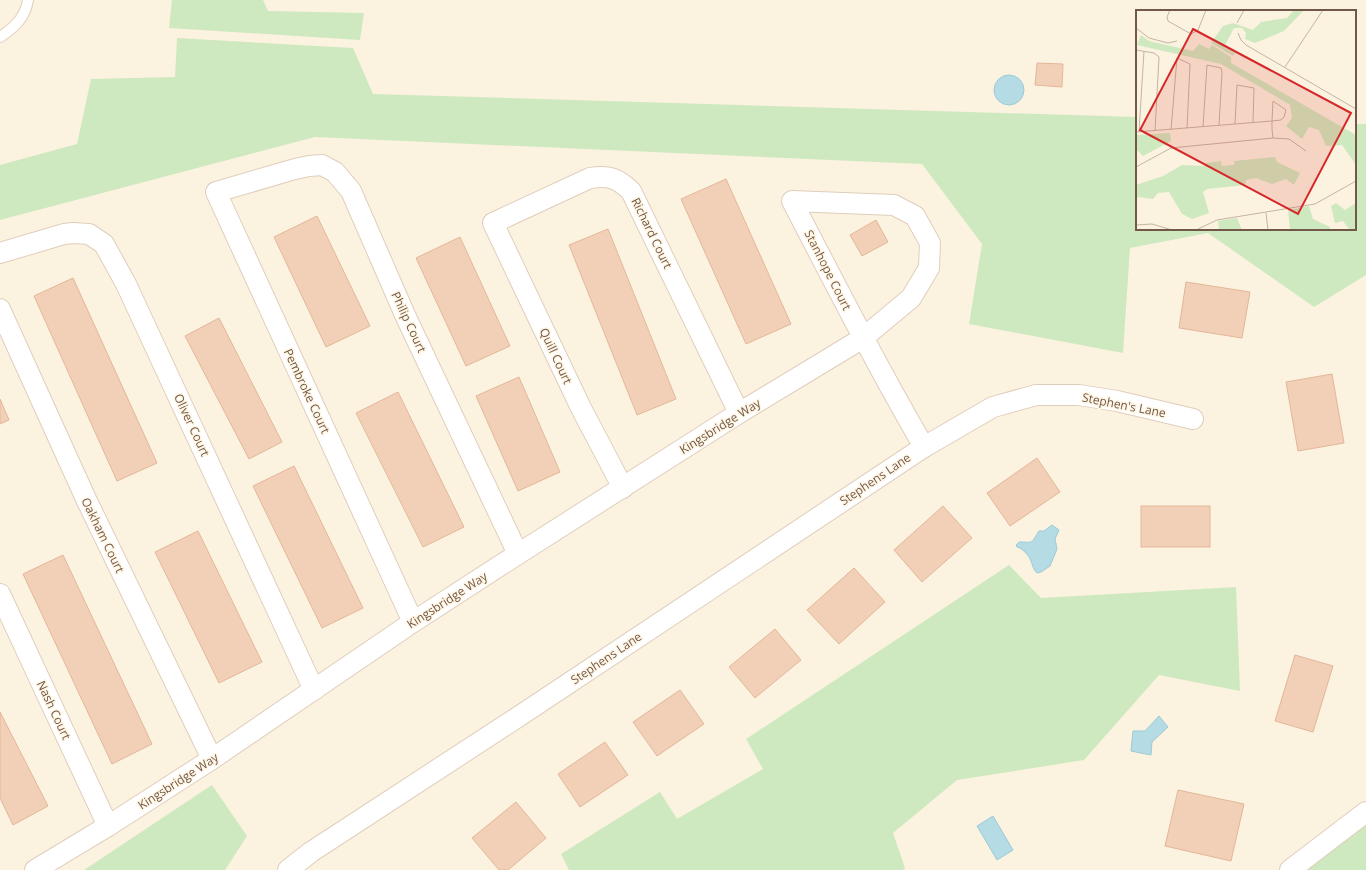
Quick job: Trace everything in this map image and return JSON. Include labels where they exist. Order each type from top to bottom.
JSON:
[{"type":"street","name":"Philip Court","points":[[251,182],[295,169],[322,165],[335,172],[351,192],[405,315],[518,554]]},
{"type":"street","name":"Richard Court","points":[[493,223],[590,178],[604,176],[620,181],[631,191],[739,414]]},
{"type":"street","name":"Pembroke Court","points":[[251,182],[216,192],[413,622]]},
{"type":"street","name":"Kingsbridge Way","points":[[36,870],[212,759],[413,622],[518,554],[739,414],[863,338],[911,298],[929,268],[930,243],[915,216],[894,205],[792,201]]},
{"type":"street","name":"Stanhope Court","points":[[792,201],[863,338]]},
{"type":"street","name":"Quill Court","points":[[493,223],[581,408],[623,488]]},
{"type":"street","name":"Oliver Court","points":[[0,253],[73,232],[89,234],[104,244],[130,292],[314,690]]},
{"type":"street","name":"Oakham Court","points":[[0,309],[86,499],[212,759]]},
{"type":"street","points":[[863,338],[924,447]]},
{"type":"street","name":"Stephen's Lane","points":[[924,447],[993,407],[1036,395],[1079,395],[1117,401],[1192,419]]},
{"type":"street","name":"Stephens Lane","points":[[288,870],[311,852],[524,713],[924,447]]},
{"type":"street","name":"Nash Court","points":[[0,594],[108,826]]},
{"type":"street","points":[[1290,870],[1366,812]]},
{"type":"lane","points":[[0,37],[13,29],[26,11],[28,0]]},
{"type":"green space","points":[[172,0],[263,0],[268,11],[364,13],[360,40],[169,28]]},
{"type":"green space","points":[[177,38],[353,48],[373,94],[1136,117],[1136,230],[1356,230],[1356,124],[1366,124],[1366,275],[1314,307],[1208,233],[1130,248],[1123,353],[969,324],[982,244],[922,164],[315,137],[0,220],[0,165],[77,144],[91,79],[175,77]]},
{"type":"green space","points":[[1009,565],[1041,598],[1236,587],[1240,691],[1159,675],[1084,760],[957,780],[893,833],[905,868],[903,870],[569,870],[561,854],[660,792],[677,819],[763,769],[746,739]]},
{"type":"green space","points":[[212,785],[247,836],[225,870],[84,870]]},
{"type":"green space","points":[[1366,813],[1366,870],[1298,870]]},
{"type":"water","points":[[1009,75],[1020,79],[1024,90],[1020,101],[1009,105],[998,101],[994,90],[998,79]]},
{"type":"water","points":[[1052,525],[1059,530],[1055,539],[1057,549],[1050,566],[1037,573],[1027,554],[1016,545],[1019,542],[1031,542],[1039,531],[1044,531]]},
{"type":"water","points":[[1159,716],[1168,727],[1152,742],[1151,755],[1131,751],[1133,731],[1145,731]]},
{"type":"water","points":[[993,816],[1013,850],[997,860],[977,826]]},
{"type":"building","points":[[1037,63],[1063,64],[1062,87],[1035,85]]},
{"type":"building","points":[[726,179],[791,324],[746,344],[681,199]]},
{"type":"building","points":[[317,216],[370,326],[326,347],[274,237]]},
{"type":"building","points":[[876,220],[888,242],[862,256],[850,235]]},
{"type":"building","points":[[608,229],[676,399],[637,415],[569,245]]},
{"type":"building","points":[[460,237],[510,346],[466,366],[416,258]]},
{"type":"building","points":[[73,278],[157,463],[117,481],[34,296]]},
{"type":"building","points":[[1186,282],[1250,292],[1242,338],[1179,328]]},
{"type":"building","points":[[219,318],[282,442],[249,459],[185,336]]},
{"type":"building","points":[[1332,374],[1344,443],[1298,451],[1286,382]]},
{"type":"building","points":[[519,377],[560,472],[518,491],[476,396]]},
{"type":"building","points":[[398,392],[464,527],[423,547],[356,413]]},
{"type":"building","points":[[0,399],[9,420],[0,424]]},
{"type":"building","points":[[1037,458],[1060,492],[1010,526],[987,493]]},
{"type":"building","points":[[294,466],[363,608],[322,628],[253,486]]},
{"type":"building","points":[[943,506],[972,538],[922,582],[894,550]]},
{"type":"building","points":[[1141,506],[1210,506],[1210,547],[1141,547]]},
{"type":"building","points":[[198,531],[262,662],[219,683],[155,552]]},
{"type":"building","points":[[63,555],[152,744],[112,764],[23,574]]},
{"type":"building","points":[[854,568],[885,602],[839,644],[807,610]]},
{"type":"building","points":[[775,629],[801,660],[755,698],[729,667]]},
{"type":"building","points":[[1295,655],[1333,666],[1313,732],[1275,721]]},
{"type":"building","points":[[680,690],[704,724],[657,756],[633,722]]},
{"type":"building","points":[[0,712],[48,806],[13,825],[0,798]]},
{"type":"building","points":[[605,742],[628,775],[580,807],[558,774]]},
{"type":"building","points":[[1178,790],[1244,804],[1231,861],[1165,846]]},
{"type":"building","points":[[516,802],[546,838],[508,870],[499,870],[472,838]]}]
